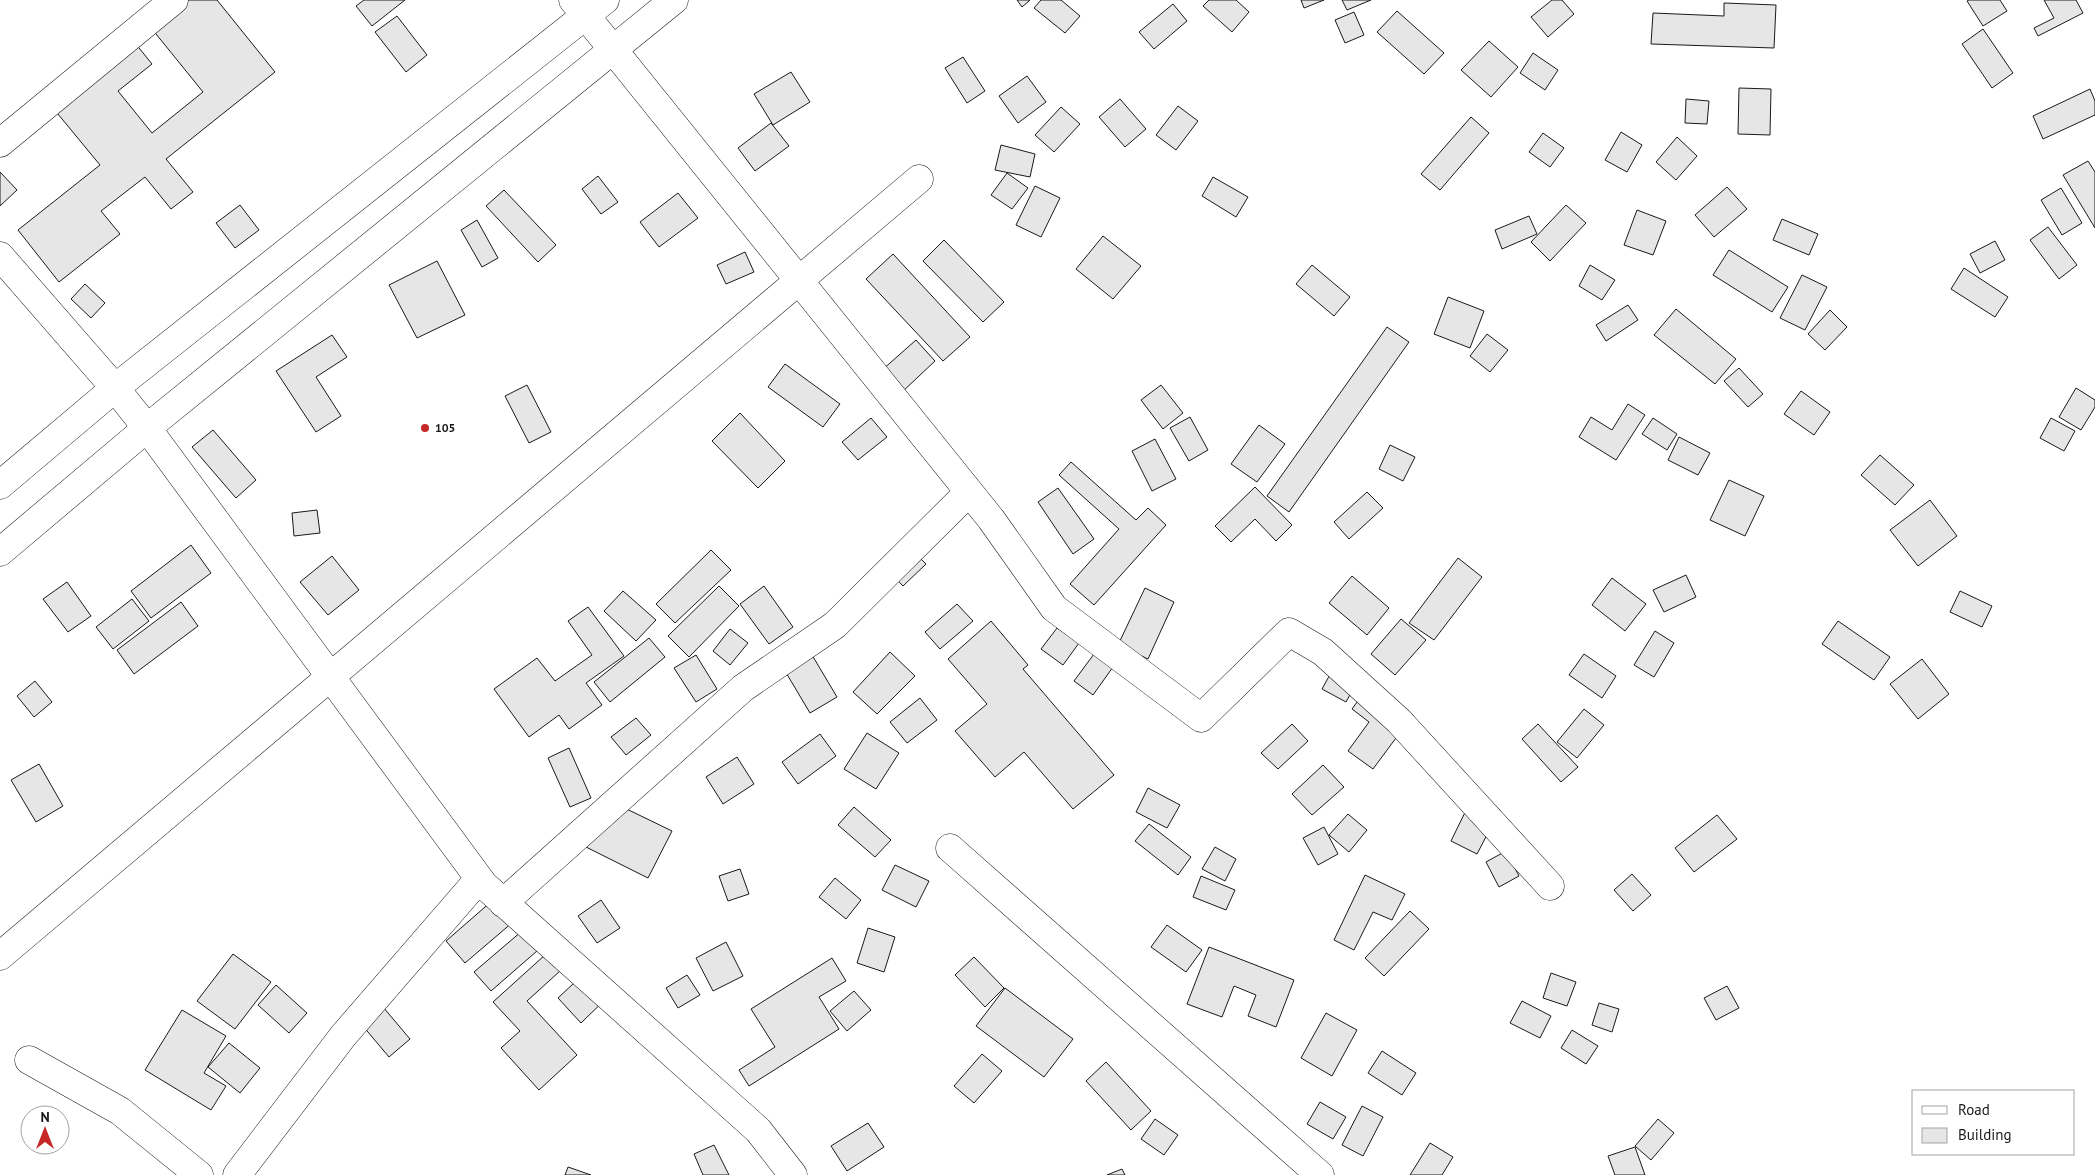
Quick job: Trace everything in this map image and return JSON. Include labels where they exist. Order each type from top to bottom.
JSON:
[{"type":"street","points":[[0,143],[174,0]]},
{"type":"street","points":[[0,552],[148,428],[674,0]]},
{"type":"street","points":[[0,484],[115,388],[588,5],[613,50],[991,519],[1054,608],[1201,718],[1288,632],[1324,652],[1399,721],[1550,886]]},
{"type":"street","points":[[0,956],[919,178]]},
{"type":"street","points":[[0,256],[148,428],[480,879],[503,903],[758,1130],[793,1175]]},
{"type":"street","points":[[503,903],[744,688],[835,625],[969,492]]},
{"type":"street","points":[[950,848],[1320,1175]]},
{"type":"street","points":[[237,1175],[343,1036],[480,879]]},
{"type":"street","points":[[29,1060],[120,1111],[199,1175]]},
{"type":"building","points":[[188,0],[217,0],[275,72],[166,159],[193,192],[171,209],[145,177],[101,211],[120,234],[59,282],[18,230],[100,165],[53,108],[135,43],[152,64],[118,91],[152,133],[203,92],[152,29]]},
{"type":"building","points":[[364,0],[405,0],[372,26],[356,6]]},
{"type":"building","points":[[1017,0],[1030,0],[1022,7]]},
{"type":"building","points":[[1041,0],[1061,0],[1080,16],[1065,33],[1034,8]]},
{"type":"building","points":[[1209,0],[1236,0],[1249,12],[1232,32],[1203,6]]},
{"type":"building","points":[[1301,0],[1324,0],[1304,8]]},
{"type":"building","points":[[1342,0],[1371,0],[1347,10]]},
{"type":"building","points":[[1552,0],[1562,0],[1574,14],[1548,37],[1531,17]]},
{"type":"building","points":[[2000,0],[2007,11],[1983,26],[1967,1]]},
{"type":"building","points":[[2044,0],[2076,0],[2083,13],[2038,36],[2034,28],[2054,18]]},
{"type":"building","points":[[1724,3],[1776,5],[1774,48],[1651,44],[1653,13],[1724,16]]},
{"type":"building","points":[[1173,4],[1187,21],[1154,49],[1139,32]]},
{"type":"building","points":[[1397,11],[1444,53],[1424,74],[1377,32]]},
{"type":"building","points":[[1354,12],[1364,35],[1345,43],[1335,20]]},
{"type":"building","points":[[397,16],[427,55],[406,72],[375,32]]},
{"type":"building","points":[[1983,29],[2013,73],[1992,88],[1962,44]]},
{"type":"building","points":[[1489,41],[1518,67],[1491,97],[1461,70]]},
{"type":"building","points":[[1533,53],[1558,70],[1545,90],[1520,73]]},
{"type":"building","points":[[963,57],[985,91],[967,103],[945,68]]},
{"type":"building","points":[[791,72],[810,102],[773,125],[754,94]]},
{"type":"building","points":[[1027,76],[1046,102],[1018,123],[999,96]]},
{"type":"building","points":[[1739,88],[1771,89],[1770,135],[1738,134]]},
{"type":"building","points":[[2090,89],[2095,101],[2095,115],[2043,139],[2033,116]]},
{"type":"building","points":[[1120,99],[1146,129],[1125,147],[1099,117]]},
{"type":"building","points":[[1686,99],[1709,101],[1707,124],[1685,123]]},
{"type":"building","points":[[1178,106],[1198,121],[1176,150],[1156,135]]},
{"type":"building","points":[[1061,107],[1080,124],[1054,152],[1035,135]]},
{"type":"building","points":[[1471,117],[1489,133],[1440,190],[1421,174]]},
{"type":"building","points":[[771,123],[789,146],[755,171],[738,148]]},
{"type":"building","points":[[1621,132],[1642,145],[1627,172],[1605,160]]},
{"type":"building","points":[[1543,133],[1564,148],[1550,167],[1529,152]]},
{"type":"building","points":[[1677,137],[1697,156],[1676,180],[1656,162]]},
{"type":"building","points":[[1001,145],[1035,154],[1030,177],[995,170]]},
{"type":"building","points":[[2088,161],[2095,172],[2095,228],[2063,175]]},
{"type":"building","points":[[0,172],[17,190],[0,206]]},
{"type":"building","points":[[1007,173],[1028,188],[1012,209],[991,195]]},
{"type":"building","points":[[598,176],[618,202],[601,214],[582,189]]},
{"type":"building","points":[[1213,177],[1248,197],[1236,217],[1202,196]]},
{"type":"building","points":[[1035,186],[1060,198],[1041,237],[1016,225]]},
{"type":"building","points":[[1727,187],[1747,209],[1714,237],[1695,215]]},
{"type":"building","points":[[2061,188],[2082,223],[2062,235],[2041,200]]},
{"type":"building","points":[[504,190],[556,245],[538,262],[486,206]]},
{"type":"building","points":[[678,193],[698,218],[659,247],[640,222]]},
{"type":"building","points":[[240,205],[259,230],[235,248],[216,223]]},
{"type":"building","points":[[1566,205],[1586,223],[1550,261],[1531,242]]},
{"type":"building","points":[[1637,210],[1666,221],[1653,255],[1624,245]]},
{"type":"building","points":[[1529,216],[1537,234],[1502,249],[1495,230]]},
{"type":"building","points":[[1782,219],[1818,234],[1809,255],[1773,240]]},
{"type":"building","points":[[477,220],[498,258],[482,267],[461,230]]},
{"type":"building","points":[[2048,227],[2077,265],[2059,279],[2030,240]]},
{"type":"building","points":[[1103,236],[1141,266],[1113,299],[1076,269]]},
{"type":"building","points":[[944,240],[1004,302],[983,322],[923,261]]},
{"type":"building","points":[[1995,241],[2005,260],[1980,273],[1970,254]]},
{"type":"building","points":[[1729,250],[1788,287],[1772,312],[1713,275]]},
{"type":"building","points":[[745,252],[754,272],[726,284],[717,265]]},
{"type":"building","points":[[893,254],[970,337],[943,361],[866,279]]},
{"type":"building","points":[[437,261],[465,315],[417,338],[389,285]]},
{"type":"building","points":[[1312,265],[1350,297],[1334,316],[1296,284]]},
{"type":"building","points":[[1590,265],[1615,280],[1602,300],[1579,286]]},
{"type":"building","points":[[1964,268],[2008,297],[1995,317],[1951,289]]},
{"type":"building","points":[[1802,275],[1827,287],[1805,330],[1780,318]]},
{"type":"building","points":[[85,284],[105,303],[91,318],[71,299]]},
{"type":"building","points":[[1448,297],[1484,311],[1470,348],[1434,334]]},
{"type":"building","points":[[1628,305],[1638,320],[1606,341],[1596,325]]},
{"type":"building","points":[[1676,309],[1736,359],[1715,384],[1654,335]]},
{"type":"building","points":[[1830,310],[1847,327],[1825,350],[1808,334]]},
{"type":"building","points":[[1387,327],[1409,342],[1289,512],[1267,496]]},
{"type":"building","points":[[1487,334],[1508,350],[1490,372],[1470,356]]},
{"type":"building","points":[[332,335],[347,357],[316,377],[341,416],[316,432],[276,371]]},
{"type":"building","points":[[916,340],[935,361],[901,393],[881,371]]},
{"type":"building","points":[[785,364],[840,404],[823,427],[768,387]]},
{"type":"building","points":[[1739,368],[1763,394],[1748,407],[1724,381]]},
{"type":"building","points":[[527,385],[551,432],[529,443],[505,396]]},
{"type":"building","points":[[1161,385],[1183,413],[1163,429],[1141,400]]},
{"type":"building","points":[[2076,388],[2095,400],[2095,407],[2081,430],[2059,417]]},
{"type":"building","points":[[1801,391],[1830,412],[1814,435],[1784,414]]},
{"type":"building","points":[[1628,404],[1645,415],[1616,460],[1579,437],[1591,417],[1612,430]]},
{"type":"building","points":[[740,413],[785,461],[758,488],[712,441]]},
{"type":"building","points":[[1190,417],[1208,450],[1189,461],[1170,428]]},
{"type":"building","points":[[871,418],[887,437],[858,460],[842,442]]},
{"type":"building","points":[[1653,418],[1677,434],[1667,450],[1642,434]]},
{"type":"building","points":[[2051,418],[2075,431],[2064,451],[2040,438]]},
{"type":"building","points":[[1259,425],[1285,444],[1257,482],[1231,464]]},
{"type":"building","points":[[213,430],[256,480],[236,498],[192,447]]},
{"type":"building","points":[[1679,437],[1710,453],[1698,475],[1668,460]]},
{"type":"building","points":[[1155,439],[1176,479],[1152,491],[1132,451]]},
{"type":"building","points":[[1390,445],[1415,457],[1403,481],[1379,469]]},
{"type":"building","points":[[1880,455],[1914,485],[1895,505],[1861,475]]},
{"type":"building","points":[[1071,462],[1136,520],[1148,508],[1166,525],[1094,605],[1070,584],[1119,529],[1059,475]]},
{"type":"building","points":[[1729,480],[1764,496],[1745,536],[1710,520]]},
{"type":"building","points":[[1255,487],[1292,525],[1276,541],[1255,519],[1231,542],[1215,526]]},
{"type":"building","points":[[1058,488],[1094,539],[1073,554],[1038,502]]},
{"type":"building","points":[[1367,492],[1383,508],[1349,539],[1334,522]]},
{"type":"building","points":[[1930,500],[1957,536],[1918,566],[1890,530]]},
{"type":"building","points":[[317,510],[320,533],[294,536],[292,513]]},
{"type":"building","points":[[903,541],[926,564],[903,586],[881,563]]},
{"type":"building","points":[[191,545],[211,573],[151,618],[131,591]]},
{"type":"building","points":[[711,550],[731,570],[675,623],[656,604]]},
{"type":"building","points":[[332,556],[359,590],[328,615],[300,582]]},
{"type":"building","points":[[1458,558],[1482,577],[1434,640],[1409,623]]},
{"type":"building","points":[[1686,575],[1696,597],[1664,612],[1653,590]]},
{"type":"building","points":[[1352,576],[1389,608],[1367,635],[1329,603]]},
{"type":"building","points":[[1612,578],[1646,604],[1625,631],[1592,605]]},
{"type":"building","points":[[67,582],[91,616],[68,632],[43,599]]},
{"type":"building","points":[[719,586],[739,606],[689,657],[668,636]]},
{"type":"building","points":[[764,586],[793,627],[769,644],[740,604]]},
{"type":"building","points":[[1145,588],[1174,602],[1148,659],[1118,645]]},
{"type":"building","points":[[623,591],[656,620],[636,641],[604,611]]},
{"type":"building","points":[[1960,591],[1992,606],[1982,627],[1950,612]]},
{"type":"building","points":[[132,599],[149,621],[113,649],[96,627]]},
{"type":"building","points":[[181,602],[198,626],[134,674],[117,650]]},
{"type":"building","points":[[957,604],[973,621],[940,649],[925,632]]},
{"type":"building","points":[[588,607],[624,656],[586,683],[602,705],[569,729],[559,715],[529,737],[494,689],[537,658],[555,681],[592,655],[568,621]]},
{"type":"building","points":[[1401,619],[1426,640],[1395,675],[1371,654]]},
{"type":"building","points":[[991,621],[1028,665],[1023,669],[1114,775],[1073,809],[1024,752],[995,777],[955,731],[987,704],[948,659]]},
{"type":"building","points":[[1838,621],[1890,657],[1874,680],[1822,644]]},
{"type":"building","points":[[1057,628],[1079,643],[1063,665],[1041,649]]},
{"type":"building","points":[[730,629],[748,643],[730,665],[713,651]]},
{"type":"building","points":[[1655,631],[1674,643],[1654,677],[1634,665]]},
{"type":"building","points":[[649,638],[665,657],[610,702],[594,682]]},
{"type":"building","points":[[890,652],[915,676],[877,714],[853,692]]},
{"type":"building","points":[[1094,654],[1113,667],[1093,695],[1074,681]]},
{"type":"building","points":[[1584,654],[1616,676],[1602,698],[1569,675]]},
{"type":"building","points":[[696,655],[717,689],[696,702],[674,668]]},
{"type":"building","points":[[812,655],[837,697],[810,713],[785,671]]},
{"type":"building","points":[[1339,658],[1363,671],[1346,702],[1322,689]]},
{"type":"building","points":[[1922,659],[1949,694],[1918,719],[1890,684]]},
{"type":"building","points":[[35,681],[52,702],[34,717],[17,696]]},
{"type":"building","points":[[1370,684],[1413,715],[1373,769],[1348,751],[1369,722],[1352,709]]},
{"type":"building","points":[[920,698],[937,720],[907,743],[890,722]]},
{"type":"building","points":[[1584,709],[1604,725],[1577,758],[1557,742]]},
{"type":"building","points":[[636,718],[651,735],[626,755],[611,737]]},
{"type":"building","points":[[1292,724],[1308,741],[1278,769],[1261,753]]},
{"type":"building","points":[[1538,724],[1578,767],[1561,782],[1522,739]]},
{"type":"building","points":[[867,733],[899,753],[876,789],[844,769]]},
{"type":"building","points":[[820,734],[836,756],[798,784],[782,762]]},
{"type":"building","points":[[569,748],[591,798],[570,807],[548,758]]},
{"type":"building","points":[[737,757],[754,784],[723,804],[706,777]]},
{"type":"building","points":[[39,764],[63,806],[36,822],[11,780]]},
{"type":"building","points":[[1323,765],[1344,787],[1312,815],[1292,794]]},
{"type":"building","points":[[1148,788],[1180,805],[1167,828],[1136,812]]},
{"type":"building","points":[[1473,796],[1500,810],[1477,854],[1451,841]]},
{"type":"building","points":[[604,798],[672,831],[648,878],[580,844]]},
{"type":"building","points":[[854,807],[891,840],[875,857],[838,825]]},
{"type":"building","points":[[1348,814],[1367,830],[1349,852],[1329,835]]},
{"type":"building","points":[[1717,815],[1737,839],[1694,872],[1675,848]]},
{"type":"building","points":[[1149,824],[1191,857],[1178,875],[1135,841]]},
{"type":"building","points":[[1324,827],[1338,854],[1318,865],[1303,838]]},
{"type":"building","points":[[1215,847],[1236,859],[1225,881],[1202,869]]},
{"type":"building","points":[[1506,851],[1519,876],[1499,887],[1486,862]]},
{"type":"building","points":[[895,865],[929,881],[916,907],[882,890]]},
{"type":"building","points":[[740,869],[749,894],[728,901],[719,876]]},
{"type":"building","points":[[1632,874],[1651,895],[1633,911],[1614,890]]},
{"type":"building","points":[[1365,875],[1405,894],[1392,920],[1373,912],[1354,950],[1334,940]]},
{"type":"building","points":[[1201,876],[1235,890],[1226,910],[1193,897]]},
{"type":"building","points":[[835,878],[861,900],[846,919],[819,897]]},
{"type":"building","points":[[500,894],[520,916],[465,963],[446,941]]},
{"type":"building","points":[[601,900],[620,928],[597,943],[578,916]]},
{"type":"building","points":[[1410,911],[1429,929],[1384,976],[1365,958]]},
{"type":"building","points":[[529,925],[545,944],[491,991],[474,972]]},
{"type":"building","points":[[1167,925],[1202,950],[1186,972],[1151,947]]},
{"type":"building","points":[[868,928],[895,937],[884,972],[857,963]]},
{"type":"building","points":[[726,942],[743,976],[713,991],[696,958]]},
{"type":"building","points":[[556,945],[571,961],[527,1001],[577,1055],[539,1090],[501,1048],[520,1031],[493,1002]]},
{"type":"building","points":[[1209,947],[1294,980],[1276,1027],[1248,1016],[1256,995],[1234,986],[1222,1017],[1187,1004]]},
{"type":"building","points":[[233,954],[271,982],[235,1029],[197,1001]]},
{"type":"building","points":[[974,957],[1004,988],[985,1007],[955,975]]},
{"type":"building","points":[[832,958],[846,981],[819,997],[839,1029],[749,1086],[739,1070],[775,1047],[751,1009]]},
{"type":"building","points":[[591,967],[614,991],[581,1023],[558,998]]},
{"type":"building","points":[[1551,973],[1576,982],[1567,1006],[1543,998]]},
{"type":"building","points":[[687,975],[700,995],[678,1008],[666,988]]},
{"type":"building","points":[[276,985],[307,1013],[289,1033],[258,1005]]},
{"type":"building","points":[[1727,986],[1739,1008],[1716,1020],[1704,998]]},
{"type":"building","points":[[1005,988],[1073,1039],[1044,1077],[976,1026]]},
{"type":"building","points":[[854,991],[871,1010],[847,1031],[830,1011]]},
{"type":"building","points":[[378,1001],[410,1039],[389,1057],[357,1019]]},
{"type":"building","points":[[1522,1001],[1551,1016],[1540,1038],[1510,1023]]},
{"type":"building","points":[[1599,1003],[1619,1009],[1612,1032],[1592,1025]]},
{"type":"building","points":[[182,1010],[226,1036],[204,1073],[226,1086],[211,1110],[145,1070]]},
{"type":"building","points":[[1326,1013],[1357,1030],[1332,1076],[1301,1058]]},
{"type":"building","points":[[1572,1030],[1598,1046],[1586,1064],[1561,1048]]},
{"type":"building","points":[[229,1043],[260,1068],[240,1093],[208,1067]]},
{"type":"building","points":[[1382,1051],[1416,1073],[1402,1095],[1368,1073]]},
{"type":"building","points":[[982,1054],[1002,1071],[974,1103],[954,1086]]},
{"type":"building","points":[[1106,1062],[1151,1111],[1131,1130],[1086,1081]]},
{"type":"building","points":[[1320,1102],[1346,1117],[1333,1139],[1307,1124]]},
{"type":"building","points":[[1362,1106],[1383,1117],[1363,1156],[1342,1145]]},
{"type":"building","points":[[1155,1119],[1178,1135],[1164,1155],[1141,1139]]},
{"type":"building","points":[[1658,1119],[1674,1133],[1651,1160],[1635,1146]]},
{"type":"building","points":[[868,1123],[884,1147],[847,1171],[831,1146]]},
{"type":"building","points":[[1430,1143],[1453,1157],[1442,1175],[1410,1175]]},
{"type":"building","points":[[714,1145],[729,1175],[703,1175],[694,1154]]},
{"type":"building","points":[[1635,1147],[1645,1175],[1615,1175],[1608,1156]]},
{"type":"building","points":[[568,1167],[591,1175],[565,1175]]},
{"type":"building","points":[[1122,1169],[1125,1175],[1107,1175]]},
{"type":"place","name":"105","points":[[425,428]]}]
